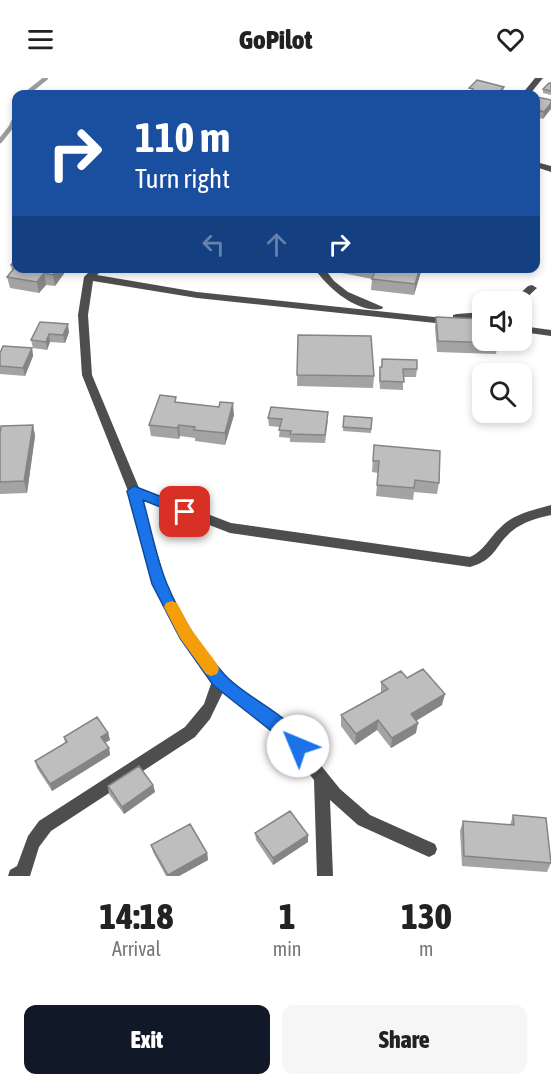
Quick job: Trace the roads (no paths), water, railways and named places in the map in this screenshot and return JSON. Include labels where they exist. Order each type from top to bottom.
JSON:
[{"type":"street","points":[[529,90],[539,78]]},
{"type":"street","points":[[429,849],[364,820],[335,794],[322,775],[285,732],[219,680],[185,633],[159,584],[134,491],[87,375],[83,315],[94,273],[197,296],[472,324]]},
{"type":"street","points":[[322,273],[325,279],[341,293],[359,303],[422,317],[472,315]]},
{"type":"street","points":[[529,291],[532,288]]},
{"type":"street","points":[[532,330],[551,333]]},
{"type":"street","points":[[134,491],[230,528],[470,562],[481,560],[488,555],[499,534],[509,525],[551,510]]},
{"type":"street","points":[[22,874],[35,836],[45,826],[190,732],[203,720],[214,703],[219,680]]},
{"type":"street","points":[[322,775],[325,876]]},
{"type":"waterway","points":[[31,90],[46,78]]},
{"type":"waterway","points":[[0,141],[12,125]]}]
